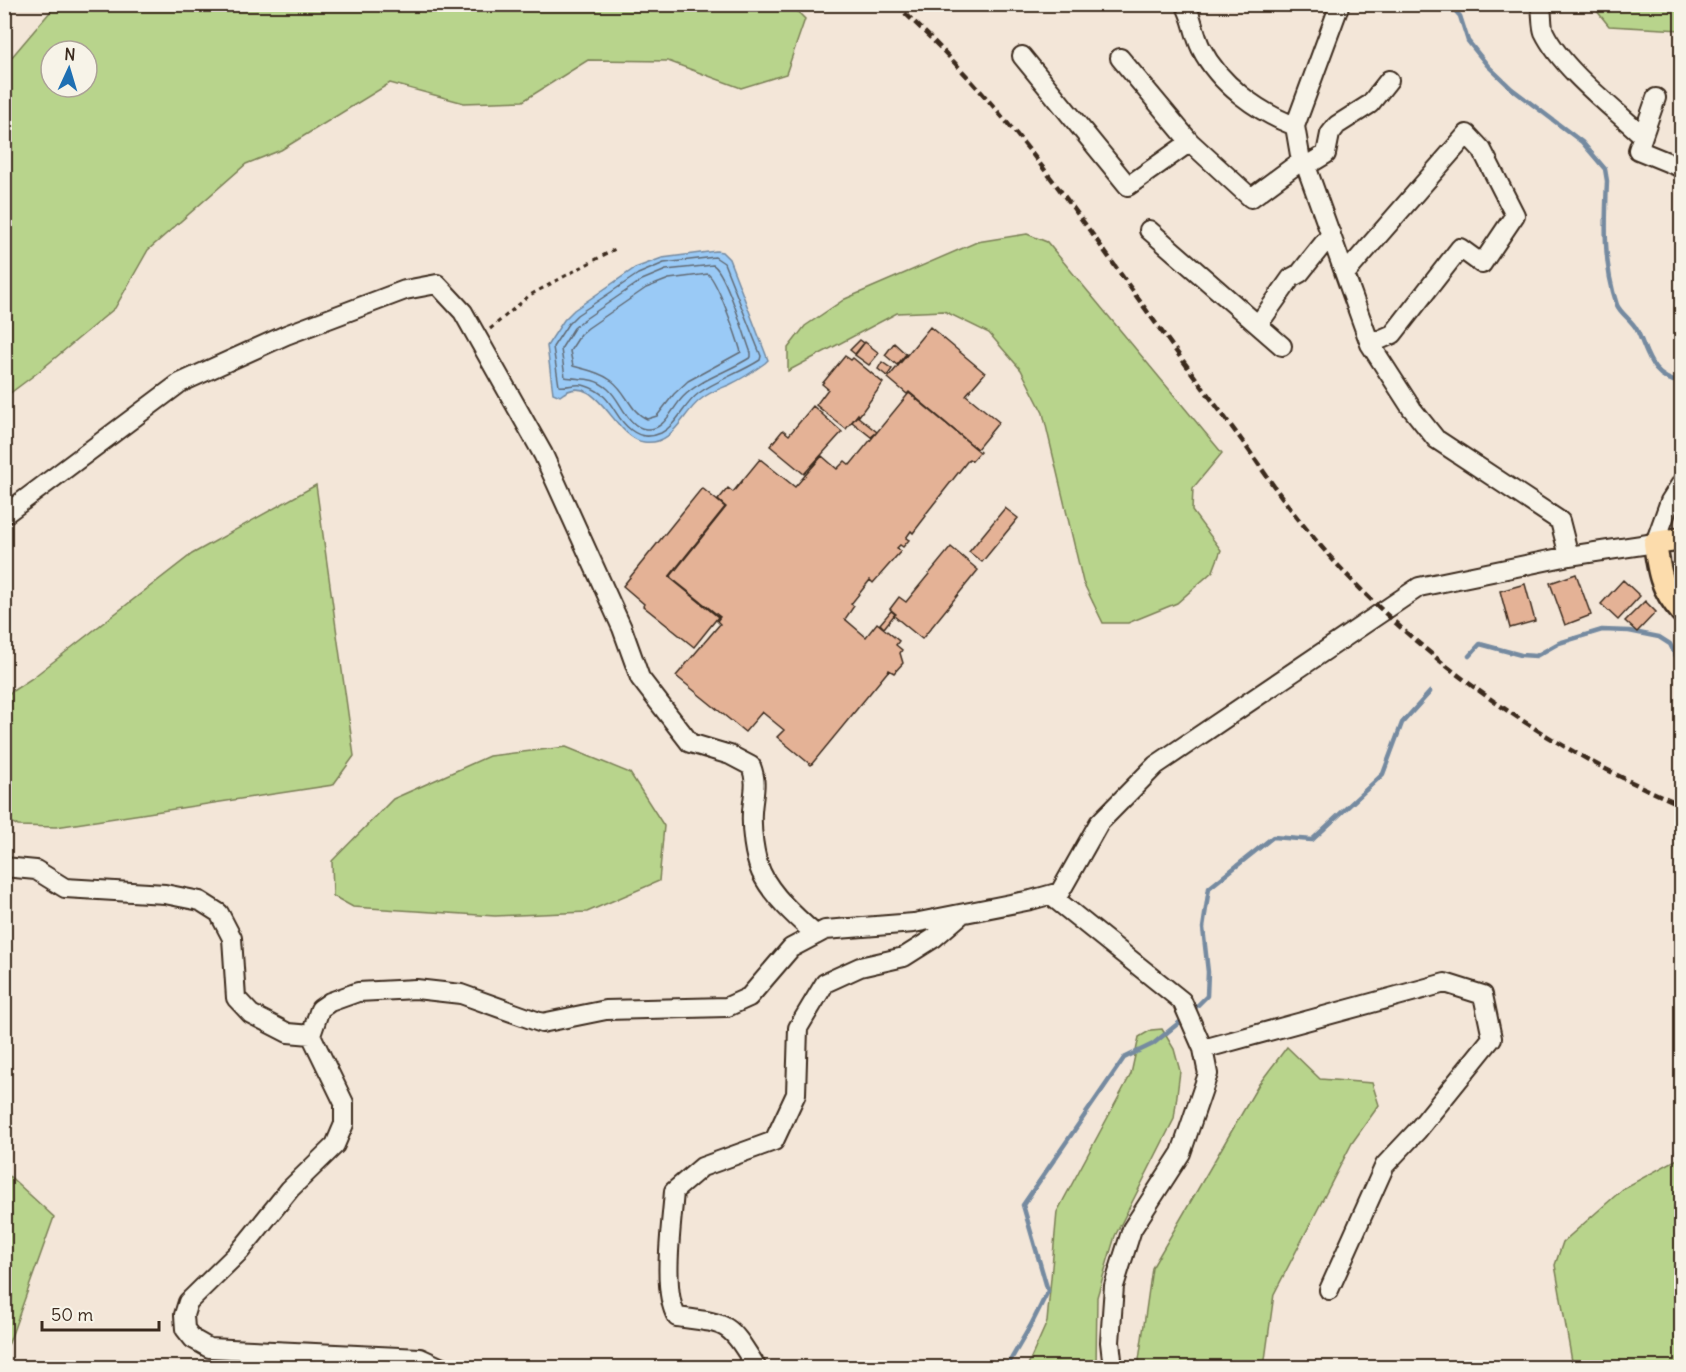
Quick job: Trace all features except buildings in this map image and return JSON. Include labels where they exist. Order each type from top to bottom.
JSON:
[{"type":"main road","points":[[1682,539],[1655,543],[1666,593],[1682,612]]},
{"type":"street","points":[[1185,4],[1191,14],[1201,48],[1225,80],[1252,105],[1272,118],[1295,126]]},
{"type":"street","points":[[1340,4],[1295,126],[1303,163],[1370,344],[1412,409],[1436,440],[1560,521],[1569,556]]},
{"type":"street","points":[[1540,4],[1543,30],[1559,54],[1582,80],[1643,136]]},
{"type":"street","points":[[1022,56],[1128,186],[1190,142]]},
{"type":"street","points":[[1120,58],[1190,142],[1251,198],[1303,163],[1326,154],[1330,134],[1337,125],[1370,104],[1389,80]]},
{"type":"street","points":[[1656,98],[1638,150],[1682,168]]},
{"type":"street","points":[[1346,274],[1467,134],[1482,150],[1515,215],[1482,264],[1460,248],[1393,333],[1370,344]]},
{"type":"street","points":[[1149,230],[1282,346]]},
{"type":"street","points":[[1258,325],[1291,278],[1300,273],[1331,234]]},
{"type":"street","points":[[4,515],[180,383],[286,335],[405,290],[437,284],[463,312],[543,454],[622,628],[640,678],[690,743],[730,756],[751,766],[756,778],[752,833],[761,872],[788,911],[816,935]]},
{"type":"street","points":[[442,1368],[420,1358],[209,1348],[193,1340],[185,1329],[184,1315],[188,1302],[240,1251],[290,1189],[335,1145],[344,1124],[344,1103],[311,1035],[320,1009],[330,1002],[358,992],[416,989],[461,994],[542,1023],[606,1010],[727,1007],[749,997],[791,948],[825,930],[914,923],[1060,892],[1099,823],[1156,765],[1309,662],[1358,626],[1419,586],[1569,556],[1655,543],[1670,501],[1682,482]]},
{"type":"street","points":[[4,867],[36,870],[65,888],[165,894],[200,901],[219,913],[232,939],[236,998],[251,1014],[288,1033],[311,1035]]},
{"type":"street","points":[[1050,895],[1182,1001],[1203,1049],[1208,1074],[1181,1154],[1132,1230],[1114,1286],[1110,1342],[1113,1368]]},
{"type":"street","points":[[757,1368],[734,1332],[719,1322],[677,1317],[671,1307],[669,1265],[674,1191],[702,1167],[774,1141],[796,1094],[798,1028],[825,983],[860,967],[904,957],[934,938],[962,914]]},
{"type":"street","points":[[1203,1049],[1444,983],[1483,995],[1492,1038],[1418,1131],[1385,1165],[1329,1290]]},
{"type":"path","points":[[478,339],[530,295],[617,248]]},
{"type":"green space","points":[[56,5],[791,5],[805,19],[786,74],[741,88],[668,61],[588,60],[523,101],[464,103],[390,83],[281,150],[246,164],[148,250],[115,308],[5,397],[5,65]]},
{"type":"green space","points":[[1592,5],[1681,5],[1681,30],[1609,26]]},
{"type":"green space","points":[[1027,234],[1047,242],[1222,453],[1193,488],[1192,511],[1221,550],[1213,571],[1177,603],[1128,623],[1103,623],[1083,582],[1043,413],[1021,370],[989,333],[944,311],[897,313],[788,371],[788,348],[805,326],[845,299],[977,242]]},
{"type":"green space","points":[[316,485],[354,756],[333,785],[56,827],[18,826],[5,818],[5,696],[31,679],[192,554]]},
{"type":"green space","points":[[566,747],[630,773],[664,826],[659,881],[587,912],[495,916],[353,907],[333,896],[332,861],[393,799],[489,756]]},
{"type":"green space","points":[[1162,1029],[1174,1049],[1180,1071],[1174,1119],[1115,1236],[1097,1297],[1096,1367],[1027,1367],[1047,1322],[1057,1212],[1131,1074],[1139,1037],[1151,1030]]},
{"type":"green space","points":[[1287,1047],[1320,1079],[1372,1083],[1379,1105],[1352,1143],[1274,1294],[1264,1367],[1139,1367],[1152,1268],[1259,1084]]},
{"type":"green space","points":[[1681,1157],[1681,1367],[1573,1367],[1555,1265],[1563,1242],[1624,1188]]},
{"type":"green space","points":[[5,1172],[54,1217],[5,1349]]},
{"type":"water","points":[[722,252],[729,259],[768,360],[765,363],[739,380],[703,397],[670,434],[654,442],[644,442],[633,438],[594,397],[584,390],[573,389],[560,396],[553,393],[547,346],[564,320],[574,310],[635,268],[662,258]]},
{"type":"waterway","points":[[1038,4],[1049,7],[1063,4]]},
{"type":"waterway","points":[[1449,4],[1460,16],[1468,41],[1488,66],[1512,89],[1582,142],[1605,169],[1607,259],[1617,305],[1635,326],[1657,370],[1663,376],[1682,383]]},
{"type":"waterway","points":[[1469,656],[1480,644],[1521,655],[1536,656],[1559,643],[1602,630],[1629,631],[1659,637],[1670,644],[1682,668]]},
{"type":"waterway","points":[[1192,1011],[1207,996],[1208,972],[1203,928],[1209,888],[1273,837],[1312,840],[1383,774],[1402,723],[1430,692]]},
{"type":"waterway","points":[[1006,1368],[1048,1291],[1023,1205],[1124,1058],[1153,1044],[1186,1017]]},
{"type":"railway","points":[[895,4],[961,70],[1021,140],[1078,214],[1285,502],[1339,567],[1381,609],[1473,687],[1574,752],[1682,805]]}]
